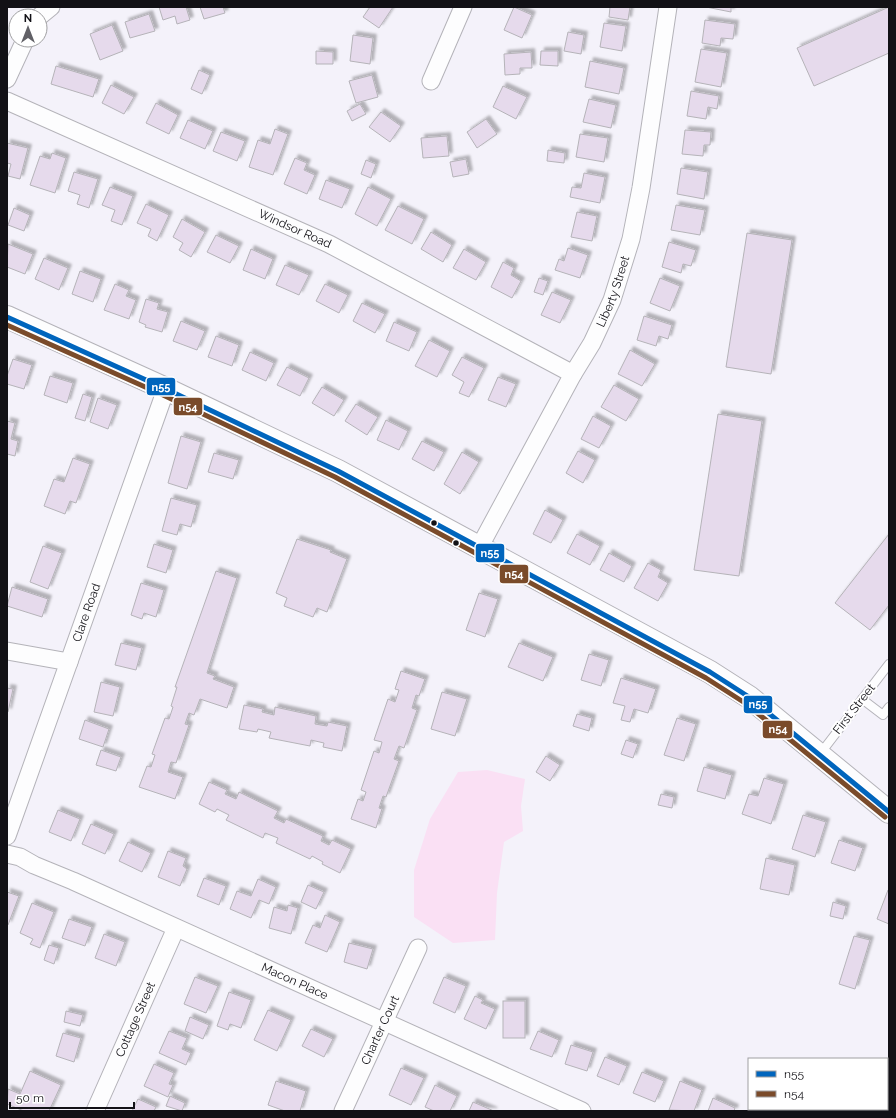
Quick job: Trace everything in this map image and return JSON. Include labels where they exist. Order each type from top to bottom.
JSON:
[{"type":"main road","points":[[7,317],[166,389],[338,471],[729,684],[749,697],[889,812]]},
{"type":"street","points":[[431,81],[463,7]]},
{"type":"street","name":"Liberty Street","points":[[479,548],[573,374],[592,343],[612,300],[631,239],[641,188],[668,7]]},
{"type":"street","points":[[7,79],[21,48]]},
{"type":"street","name":"Windsor Road","points":[[7,101],[329,244],[573,374]]},
{"type":"street","name":"Clare Road","points":[[7,836],[166,389]]},
{"type":"street","points":[[7,651],[69,662]]},
{"type":"street","name":"Macon Place","points":[[7,854],[20,857],[34,865],[73,881],[582,1111]]},
{"type":"street","name":"Cottage Street","points":[[95,1111],[176,928]]},
{"type":"street","name":"Charter Court","points":[[343,1111],[418,948]]},
{"type":"lane","name":"First Street","points":[[820,754],[889,664]]},
{"type":"lane","points":[[862,699],[883,715],[889,707]]},
{"type":"shaded area","points":[[487,770],[525,779],[521,806],[523,831],[504,842],[497,893],[495,940],[453,943],[414,917],[414,870],[430,819],[458,772]]},
{"type":"building","points":[[159,7],[186,7],[190,20],[177,24],[175,16],[163,20]]},
{"type":"building","points":[[200,7],[223,7],[225,13],[204,19]]},
{"type":"building","points":[[370,7],[393,7],[379,28],[363,17]]},
{"type":"building","points":[[514,7],[532,15],[522,38],[504,30]]},
{"type":"building","points":[[610,7],[630,7],[628,20],[609,17]]},
{"type":"building","points":[[706,7],[731,7],[731,12]]},
{"type":"building","points":[[889,7],[889,53],[814,86],[797,48]]},
{"type":"building","points":[[149,14],[155,31],[130,38],[125,22]]},
{"type":"building","points":[[705,20],[735,24],[733,39],[721,38],[720,46],[702,43]]},
{"type":"building","points":[[604,23],[626,26],[622,51],[600,47]]},
{"type":"building","points":[[112,25],[123,51],[100,60],[90,34]]},
{"type":"building","points":[[568,32],[584,35],[581,54],[564,51]]},
{"type":"building","points":[[353,35],[373,38],[370,64],[350,61]]},
{"type":"building","points":[[701,49],[727,53],[721,87],[695,82]]},
{"type":"building","points":[[316,51],[333,52],[333,64],[316,64]]},
{"type":"building","points":[[541,51],[558,51],[558,66],[540,65]]},
{"type":"building","points":[[531,52],[532,68],[520,68],[520,74],[505,75],[504,54]]},
{"type":"building","points":[[590,61],[624,68],[619,94],[585,87]]},
{"type":"building","points":[[56,66],[99,79],[93,97],[51,84]]},
{"type":"building","points":[[199,70],[210,75],[202,94],[191,89]]},
{"type":"building","points":[[372,75],[378,97],[356,103],[349,81]]},
{"type":"building","points":[[111,85],[134,97],[124,114],[102,103]]},
{"type":"building","points":[[503,86],[527,97],[516,119],[493,107]]},
{"type":"building","points":[[691,91],[719,96],[717,109],[708,107],[706,119],[687,116]]},
{"type":"building","points":[[589,99],[616,105],[611,128],[583,122]]},
{"type":"building","points":[[156,103],[178,115],[169,134],[146,123]]},
{"type":"building","points":[[360,104],[366,114],[352,121],[347,111]]},
{"type":"building","points":[[381,112],[401,126],[390,142],[369,127]]},
{"type":"building","points":[[486,119],[497,134],[477,148],[467,132]]},
{"type":"building","points":[[188,120],[213,131],[205,149],[180,138]]},
{"type":"building","points":[[275,129],[288,134],[273,175],[249,167],[258,140],[270,144]]},
{"type":"building","points":[[685,130],[711,132],[710,145],[704,145],[703,156],[682,154]]},
{"type":"building","points":[[221,132],[245,141],[237,161],[213,151]]},
{"type":"building","points":[[580,134],[608,138],[604,162],[576,157]]},
{"type":"building","points":[[447,136],[449,156],[423,158],[421,138]]},
{"type":"building","points":[[7,143],[28,148],[20,179],[8,176],[11,164],[7,163]]},
{"type":"building","points":[[548,150],[565,153],[564,163],[547,161]]},
{"type":"building","points":[[52,153],[66,158],[55,193],[30,185],[40,156],[50,159]]},
{"type":"building","points":[[295,158],[307,163],[304,170],[315,175],[307,194],[284,184]]},
{"type":"building","points":[[466,159],[469,174],[453,177],[450,162]]},
{"type":"building","points":[[366,160],[376,164],[371,178],[361,174]]},
{"type":"building","points":[[681,168],[708,172],[704,199],[677,194]]},
{"type":"building","points":[[74,172],[98,179],[89,208],[77,204],[80,195],[68,191]]},
{"type":"building","points":[[584,173],[605,177],[600,203],[570,197],[572,187],[581,188]]},
{"type":"building","points":[[326,180],[350,189],[342,208],[319,199]]},
{"type":"building","points":[[110,187],[133,196],[122,225],[111,221],[115,210],[102,205]]},
{"type":"building","points":[[368,187],[391,199],[377,226],[355,214]]},
{"type":"building","points":[[146,204],[169,215],[157,241],[148,236],[151,229],[137,223]]},
{"type":"building","points":[[676,205],[705,210],[700,235],[671,230]]},
{"type":"building","points":[[398,206],[424,219],[412,244],[385,230]]},
{"type":"building","points":[[14,208],[30,215],[24,231],[8,225]]},
{"type":"building","points":[[577,212],[597,216],[592,241],[571,237]]},
{"type":"building","points":[[182,219],[205,232],[191,257],[179,250],[183,243],[173,237]]},
{"type":"building","points":[[431,232],[452,245],[443,262],[421,249]]},
{"type":"building","points":[[747,233],[792,240],[771,374],[726,367]]},
{"type":"building","points":[[216,235],[239,246],[230,263],[207,252]]},
{"type":"building","points":[[669,242],[696,250],[691,266],[683,264],[681,273],[662,267]]},
{"type":"building","points":[[8,244],[33,254],[25,274],[7,267]]},
{"type":"building","points":[[568,248],[588,255],[580,278],[555,270],[559,259],[564,261]]},
{"type":"building","points":[[251,249],[273,259],[265,279],[243,270]]},
{"type":"building","points":[[464,249],[486,262],[476,280],[453,268]]},
{"type":"building","points":[[44,258],[68,268],[59,290],[35,279]]},
{"type":"building","points":[[503,262],[514,268],[511,275],[521,281],[512,298],[491,287]]},
{"type":"building","points":[[285,265],[309,275],[299,295],[276,285]]},
{"type":"building","points":[[80,271],[101,279],[93,302],[72,294]]},
{"type":"building","points":[[539,278],[548,281],[543,295],[534,292]]},
{"type":"building","points":[[660,278],[680,286],[670,311],[650,303]]},
{"type":"building","points":[[115,284],[129,290],[126,296],[136,300],[129,319],[104,310]]},
{"type":"building","points":[[325,284],[348,295],[339,313],[316,301]]},
{"type":"building","points":[[552,292],[571,300],[560,323],[541,315]]},
{"type":"building","points":[[146,299],[159,303],[157,309],[168,312],[162,332],[145,327],[146,325],[139,322]]},
{"type":"building","points":[[362,303],[385,314],[375,333],[353,321]]},
{"type":"building","points":[[644,316],[672,325],[668,339],[659,336],[656,346],[637,340]]},
{"type":"building","points":[[181,321],[205,331],[197,350],[173,341]]},
{"type":"building","points":[[394,322],[417,332],[409,351],[386,341]]},
{"type":"building","points":[[216,336],[239,345],[232,366],[208,357]]},
{"type":"building","points":[[429,340],[450,351],[437,377],[415,366]]},
{"type":"building","points":[[630,350],[655,364],[642,386],[618,374]]},
{"type":"building","points":[[250,352],[274,363],[266,381],[242,370]]},
{"type":"building","points":[[462,357],[484,368],[469,397],[459,393],[464,382],[452,375]]},
{"type":"building","points":[[13,359],[32,365],[24,389],[7,384],[7,376]]},
{"type":"building","points":[[287,367],[309,378],[300,396],[277,385]]},
{"type":"building","points":[[50,376],[73,383],[67,403],[44,395]]},
{"type":"building","points":[[498,377],[516,384],[506,407],[488,400]]},
{"type":"building","points":[[614,385],[639,399],[626,421],[601,407]]},
{"type":"building","points":[[322,387],[344,400],[334,416],[312,403]]},
{"type":"building","points":[[83,394],[92,397],[85,421],[75,418]]},
{"type":"building","points":[[98,398],[117,405],[108,429],[90,422]]},
{"type":"building","points":[[356,404],[378,417],[367,435],[345,421]]},
{"type":"building","points":[[718,414],[762,421],[739,576],[694,570]]},
{"type":"building","points":[[593,416],[611,426],[599,448],[581,439]]},
{"type":"building","points":[[386,420],[408,431],[399,450],[377,440]]},
{"type":"building","points":[[7,421],[15,423],[11,439],[18,441],[15,456],[7,454]]},
{"type":"building","points":[[181,436],[201,442],[187,489],[168,483]]},
{"type":"building","points":[[422,441],[444,452],[434,471],[412,459]]},
{"type":"building","points":[[578,451],[595,460],[583,483],[566,473]]},
{"type":"building","points":[[462,452],[479,462],[460,494],[444,484]]},
{"type":"building","points":[[214,453],[239,460],[233,479],[208,472]]},
{"type":"building","points":[[73,458],[90,464],[76,503],[70,501],[65,514],[44,506],[54,479],[64,482]]},
{"type":"building","points":[[171,498],[197,505],[191,527],[180,524],[177,535],[162,531]]},
{"type":"building","points":[[545,510],[563,520],[551,543],[533,534]]},
{"type":"building","points":[[577,534],[600,546],[590,565],[567,553]]},
{"type":"building","points":[[889,534],[889,605],[870,630],[835,603]]},
{"type":"building","points":[[297,539],[331,550],[330,552],[347,559],[327,612],[317,608],[313,617],[284,606],[287,598],[276,593]]},
{"type":"building","points":[[154,544],[173,550],[166,573],[147,567]]},
{"type":"building","points":[[43,546],[62,553],[48,589],[30,582]]},
{"type":"building","points":[[609,553],[632,566],[624,582],[600,570]]},
{"type":"building","points":[[648,563],[661,570],[658,577],[668,583],[658,601],[634,588]]},
{"type":"building","points":[[216,571],[237,578],[207,673],[215,676],[213,679],[234,687],[227,708],[200,699],[194,715],[189,713],[185,724],[189,725],[176,763],[171,762],[168,772],[183,777],[175,799],[139,787],[147,766],[151,767],[155,755],[152,754],[165,718],[169,719],[173,707],[171,706],[177,687],[175,687]]},
{"type":"building","points":[[141,583],[164,590],[156,617],[144,613],[142,619],[131,615]]},
{"type":"building","points":[[12,587],[48,599],[42,617],[7,606]]},
{"type":"building","points":[[479,593],[498,599],[485,637],[466,630]]},
{"type":"building","points":[[121,643],[142,648],[136,670],[115,665]]},
{"type":"building","points":[[519,643],[553,657],[543,681],[508,667]]},
{"type":"building","points":[[589,654],[609,660],[601,686],[581,680]]},
{"type":"building","points":[[401,671],[425,679],[419,696],[416,695],[412,708],[417,710],[404,748],[399,746],[394,759],[399,761],[386,797],[383,796],[379,808],[382,809],[376,828],[351,819],[358,799],[363,801],[366,792],[361,790],[374,751],[379,753],[382,742],[374,740],[388,699],[395,702],[399,690],[395,689]]},
{"type":"building","points":[[621,678],[656,689],[648,713],[634,709],[630,722],[621,720],[625,706],[613,703]]},
{"type":"building","points":[[101,682],[120,687],[113,716],[94,712]]},
{"type":"building","points":[[7,688],[13,689],[8,712],[7,712]]},
{"type":"building","points":[[442,692],[467,699],[455,736],[431,729]]},
{"type":"building","points":[[244,705],[263,709],[262,712],[274,715],[275,707],[316,716],[315,724],[327,726],[328,722],[347,726],[342,751],[323,747],[324,743],[311,740],[310,746],[269,738],[271,732],[258,729],[257,732],[239,729]]},
{"type":"building","points":[[577,714],[592,718],[589,731],[573,726]]},
{"type":"building","points":[[677,718],[696,724],[684,761],[664,755]]},
{"type":"building","points":[[85,720],[109,729],[103,747],[79,739]]},
{"type":"building","points":[[626,740],[638,744],[633,758],[621,754]]},
{"type":"building","points":[[101,750],[121,757],[116,771],[96,765]]},
{"type":"building","points":[[546,756],[560,765],[550,781],[536,772]]},
{"type":"building","points":[[704,767],[732,775],[725,799],[697,791]]},
{"type":"building","points":[[764,778],[784,784],[771,824],[742,814],[749,794],[758,796]]},
{"type":"building","points":[[209,782],[227,790],[225,794],[236,799],[239,792],[278,811],[274,818],[284,823],[286,819],[323,836],[321,841],[329,845],[332,840],[351,849],[340,873],[322,864],[323,862],[312,856],[310,859],[276,843],[278,838],[265,833],[263,838],[226,820],[229,815],[217,809],[215,812],[199,804]]},
{"type":"building","points":[[661,794],[674,797],[672,808],[658,805]]},
{"type":"building","points":[[58,810],[80,819],[71,841],[49,832]]},
{"type":"building","points":[[803,815],[826,822],[815,857],[792,849]]},
{"type":"building","points":[[91,824],[114,834],[105,854],[82,844]]},
{"type":"building","points":[[839,840],[863,848],[855,871],[831,863]]},
{"type":"building","points":[[128,842],[151,853],[142,872],[119,861]]},
{"type":"building","points":[[168,851],[186,858],[183,866],[187,869],[180,886],[158,877]]},
{"type":"building","points":[[766,858],[795,865],[789,895],[760,889]]},
{"type":"building","points":[[204,878],[226,886],[219,905],[197,896]]},
{"type":"building","points":[[258,879],[276,887],[269,904],[259,900],[251,918],[230,909],[237,891],[251,896]]},
{"type":"building","points":[[308,885],[324,892],[316,909],[301,902]]},
{"type":"building","points":[[889,890],[889,924],[877,919]]},
{"type":"building","points":[[7,892],[19,896],[8,925],[7,924]]},
{"type":"building","points":[[833,902],[846,906],[843,919],[830,916]]},
{"type":"building","points":[[32,903],[54,912],[40,948],[30,944],[33,939],[20,933]]},
{"type":"building","points":[[288,905],[298,908],[291,934],[269,928],[274,907],[287,911]]},
{"type":"building","points":[[325,915],[340,922],[327,952],[305,943],[313,925],[320,928]]},
{"type":"building","points":[[69,919],[92,927],[85,946],[62,938]]},
{"type":"building","points":[[104,934],[125,942],[116,966],[95,958]]},
{"type":"building","points":[[854,936],[870,940],[855,989],[839,984]]},
{"type":"building","points":[[349,943],[373,949],[367,969],[344,962]]},
{"type":"building","points":[[49,945],[59,948],[54,964],[44,960]]},
{"type":"building","points":[[195,977],[218,986],[206,1013],[184,1004]]},
{"type":"building","points":[[444,977],[466,986],[455,1013],[433,1003]]},
{"type":"building","points":[[229,992],[251,1000],[241,1028],[230,1024],[228,1030],[217,1026]]},
{"type":"building","points":[[475,996],[483,1000],[481,1003],[495,1009],[486,1029],[464,1019]]},
{"type":"building","points":[[503,1001],[525,1001],[525,1038],[503,1038]]},
{"type":"building","points":[[268,1010],[291,1020],[277,1051],[254,1040]]},
{"type":"building","points":[[66,1011],[83,1015],[80,1026],[64,1022]]},
{"type":"building","points":[[190,1017],[209,1025],[203,1039],[185,1031]]},
{"type":"building","points":[[311,1029],[333,1039],[324,1057],[302,1046]]},
{"type":"building","points":[[169,1031],[187,1038],[182,1049],[191,1053],[186,1065],[159,1053]]},
{"type":"building","points":[[538,1031],[559,1040],[552,1057],[530,1049]]},
{"type":"building","points":[[63,1033],[81,1038],[74,1062],[56,1056]]},
{"type":"building","points":[[571,1045],[593,1052],[587,1071],[565,1064]]},
{"type":"building","points":[[605,1057],[627,1066],[619,1085],[597,1076]]},
{"type":"building","points":[[154,1064],[174,1073],[169,1084],[173,1085],[168,1097],[144,1086]]},
{"type":"building","points":[[401,1068],[424,1078],[411,1105],[389,1095]]},
{"type":"building","points":[[30,1071],[61,1085],[49,1111],[24,1111],[7,1104],[8,1089],[20,1094]]},
{"type":"building","points":[[642,1072],[664,1081],[655,1102],[633,1093]]},
{"type":"building","points":[[888,1074],[889,1075],[888,1088]]},
{"type":"building","points":[[276,1081],[306,1091],[300,1111],[285,1111],[268,1105]]},
{"type":"building","points":[[680,1081],[702,1090],[694,1111],[669,1110]]},
{"type":"building","points":[[435,1085],[457,1096],[450,1111],[434,1111],[425,1107]]},
{"type":"building","points":[[170,1096],[185,1103],[182,1111],[166,1106]]},
{"type":"building","points":[[713,1098],[735,1108],[734,1111],[708,1111]]},
{"type":"building","points":[[138,1099],[156,1107],[154,1111],[132,1111]]},
{"type":"building","points":[[473,1102],[494,1111],[469,1111]]},
{"type":"transit line","name":"n55","points":[[7,317],[166,389],[338,471],[710,672],[749,697],[889,812]]},
{"type":"transit line","name":"n54","points":[[7,325],[163,395],[335,477],[706,678],[745,703],[885,817]]}]
